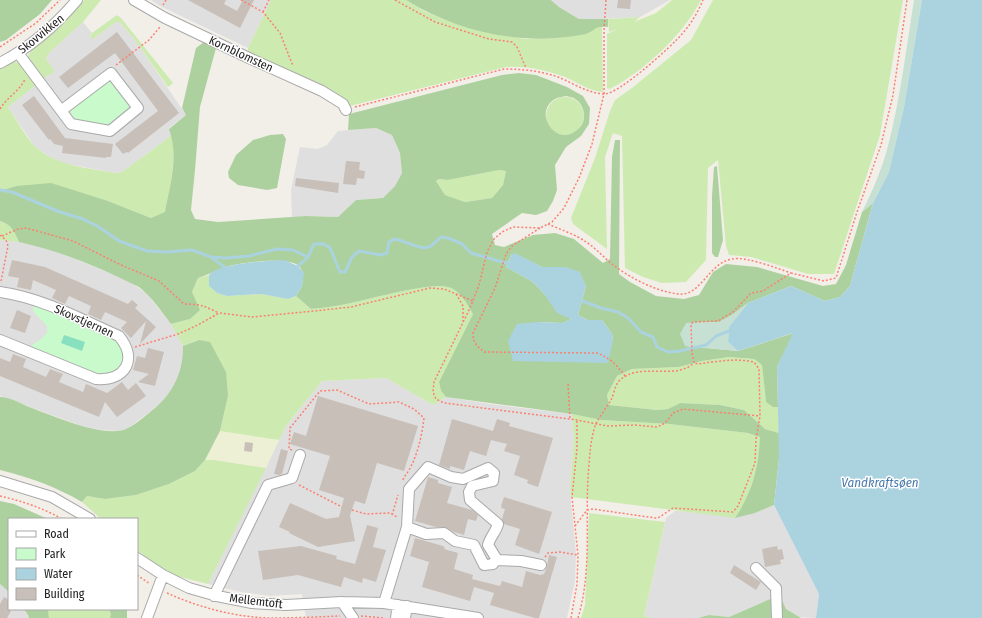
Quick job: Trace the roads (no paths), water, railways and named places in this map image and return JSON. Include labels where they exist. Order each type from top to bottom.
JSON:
[{"type":"street","name":"Skovvikken","points":[[0,63],[18,53],[51,28],[77,0]]},
{"type":"street","name":"Kornblomsten","points":[[134,0],[165,18],[332,97],[343,104],[346,110]]},
{"type":"street","points":[[18,53],[71,124],[110,131],[138,108],[111,73],[62,110]]},
{"type":"street","name":"Skovstjernen","points":[[0,340],[96,379],[107,380],[114,378],[123,372],[127,363],[126,344],[119,336],[1,287]]},
{"type":"street","points":[[214,596],[268,485],[292,478],[300,455]]},
{"type":"street","points":[[384,603],[407,525],[409,488],[428,467],[452,477],[463,479],[488,468],[494,473],[493,481],[472,486],[469,492],[470,500],[498,524],[496,532],[489,539],[488,545],[496,558],[495,560]]},
{"type":"street","points":[[0,481],[52,497],[88,518]]},
{"type":"street","points":[[407,525],[426,534],[444,533],[455,541],[474,545],[484,565],[493,564],[495,560]]},
{"type":"street","name":"Mellemtoft","points":[[138,559],[163,575],[189,588],[214,596],[252,603],[286,605],[342,602],[384,603],[475,618]]},
{"type":"street","points":[[495,560],[521,561],[541,564]]},
{"type":"street","points":[[756,568],[776,588],[777,618]]},
{"type":"street","points":[[147,618],[163,575]]},
{"type":"street","points":[[342,602],[353,618]]},
{"type":"street","points":[[396,618],[402,606]]},
{"type":"street","points":[[402,606],[405,618]]},
{"type":"water","name":"Vandkraftsøen","points":[[922,0],[982,0],[982,618],[816,618],[819,594],[774,505],[779,459],[777,367],[793,333],[738,351],[728,342],[729,327],[748,303],[791,286],[825,301],[840,297],[850,286],[873,203],[889,172],[904,107]]},
{"type":"water","points":[[515,253],[542,267],[565,267],[580,272],[586,286],[578,315],[588,320],[602,320],[612,334],[613,340],[608,363],[513,361],[508,341],[517,324],[536,322],[563,323],[571,319],[557,313],[545,295],[533,282],[506,267],[511,255]]},
{"type":"water","points":[[284,260],[298,266],[304,273],[302,286],[296,296],[288,299],[261,294],[227,296],[217,293],[209,286],[209,275],[214,271],[244,263]]},
{"type":"waterway","points":[[0,190],[12,192],[57,211],[83,219],[99,227],[119,241],[147,251],[167,252],[192,250],[211,257],[227,269]]},
{"type":"waterway","points":[[297,267],[308,257],[314,244],[324,244],[330,248],[340,272],[345,272],[352,257],[359,251],[381,255],[387,253],[389,242],[394,239],[423,248],[431,246],[441,237],[448,238],[462,244],[471,253],[510,264]]},
{"type":"waterway","points":[[211,257],[226,258],[249,256],[277,249],[293,250],[308,257]]},
{"type":"waterway","points":[[580,300],[601,308],[618,312],[628,318],[641,332],[653,337],[657,347],[668,352],[706,345],[716,336],[729,331]]}]
